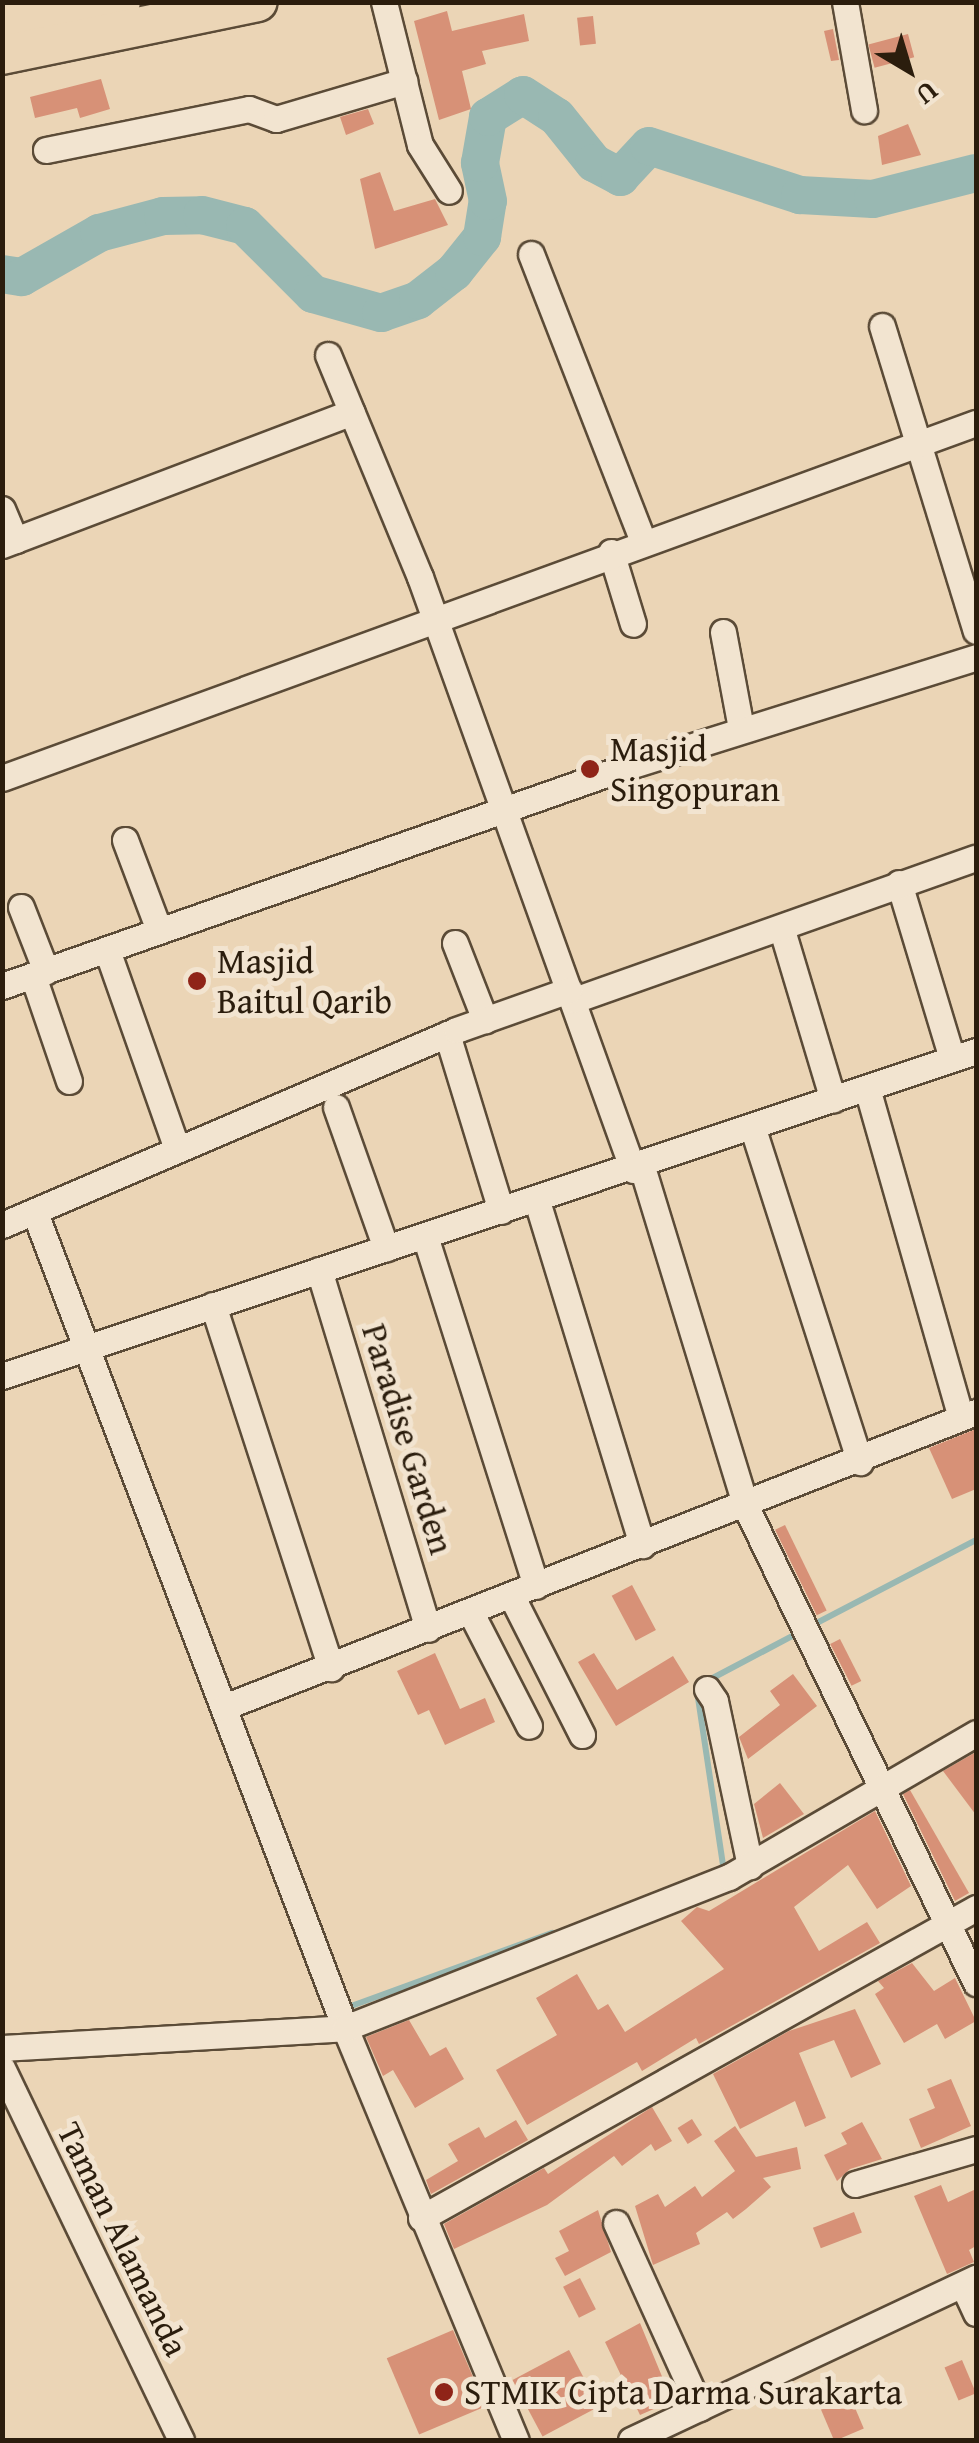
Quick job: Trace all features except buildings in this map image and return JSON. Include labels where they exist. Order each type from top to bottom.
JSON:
[{"type":"highway","points":[[2,26],[121,2]]},
{"type":"highway","points":[[2,55],[258,2]]},
{"type":"street","points":[[384,2],[420,146],[449,191]]},
{"type":"street","points":[[845,2],[864,110]]},
{"type":"street","points":[[46,150],[248,109],[276,119],[404,81]]},
{"type":"street","points":[[531,254],[643,541]]},
{"type":"street","points":[[882,326],[922,443],[976,632]]},
{"type":"street","points":[[328,355],[433,616],[638,1168],[746,1507],[976,1984]]},
{"type":"street","points":[[2,509],[9,542],[352,412]]},
{"type":"street","points":[[2,778],[433,616],[976,424]]},
{"type":"street","points":[[611,552],[633,624]]},
{"type":"street","points":[[723,632],[741,728]]},
{"type":"street","points":[[2,986],[741,728],[976,657]]},
{"type":"street","points":[[125,840],[159,930]]},
{"type":"street","points":[[2,1225],[447,1034],[782,930],[899,883],[976,858]]},
{"type":"street","points":[[2,1376],[638,1168],[964,1055],[899,883]]},
{"type":"street","points":[[21,907],[69,1081]]},
{"type":"street","points":[[782,930],[834,1100]]},
{"type":"street","points":[[454,942],[485,1020]]},
{"type":"street","points":[[106,950],[177,1149]]},
{"type":"street","points":[[447,1034],[502,1211]]},
{"type":"street","points":[[224,1708],[746,1507],[969,1414],[867,1088]]},
{"type":"street","points":[[336,1107],[386,1248]]},
{"type":"street","points":[[753,1129],[860,1462]]},
{"type":"street","points":[[536,1201],[642,1545]]},
{"type":"street","points":[[35,1213],[346,2028],[516,2440]]},
{"type":"street","points":[[425,1236],[536,1586]]},
{"type":"street","name":"Paradise Garden","points":[[320,1270],[428,1629]]},
{"type":"street","points":[[212,1306],[331,1668]]},
{"type":"street","points":[[511,1595],[582,1735]]},
{"type":"street","points":[[470,1611],[528,1726]]},
{"type":"street","points":[[707,1689],[716,1701],[750,1866]]},
{"type":"street","points":[[2,2048],[346,2028],[750,1866],[878,1785],[976,1733]]},
{"type":"street","points":[[422,2218],[976,1908]]},
{"type":"street","name":"Taman Alamanda","points":[[2,2068],[181,2440]]},
{"type":"street","points":[[855,2184],[976,2149]]},
{"type":"street","points":[[616,2223],[700,2408]]},
{"type":"street","points":[[631,2440],[970,2281],[976,2314]]},
{"type":"waterway","points":[[2,274],[22,277],[99,233],[163,216],[202,215],[245,226],[313,294],[381,313],[418,300],[454,272],[482,237],[488,201],[480,163],[488,117],[523,95],[557,117],[594,163],[620,177],[649,146],[800,195],[873,199],[976,173]]},
{"type":"waterway","points":[[809,1627],[976,1540]]},
{"type":"waterway","points":[[707,1681],[798,1633]]},
{"type":"waterway","points":[[697,1691],[724,1871]]},
{"type":"waterway","points":[[354,2005],[552,1933]]},
{"type":"place","name":"Masjid Singopuran","points":[[590,769]]},
{"type":"place","name":"Masjid Baitul Qarib","points":[[197,981]]},
{"type":"place","name":"STMIK Cipta Darma Surakarta","points":[[444,2392]]}]
